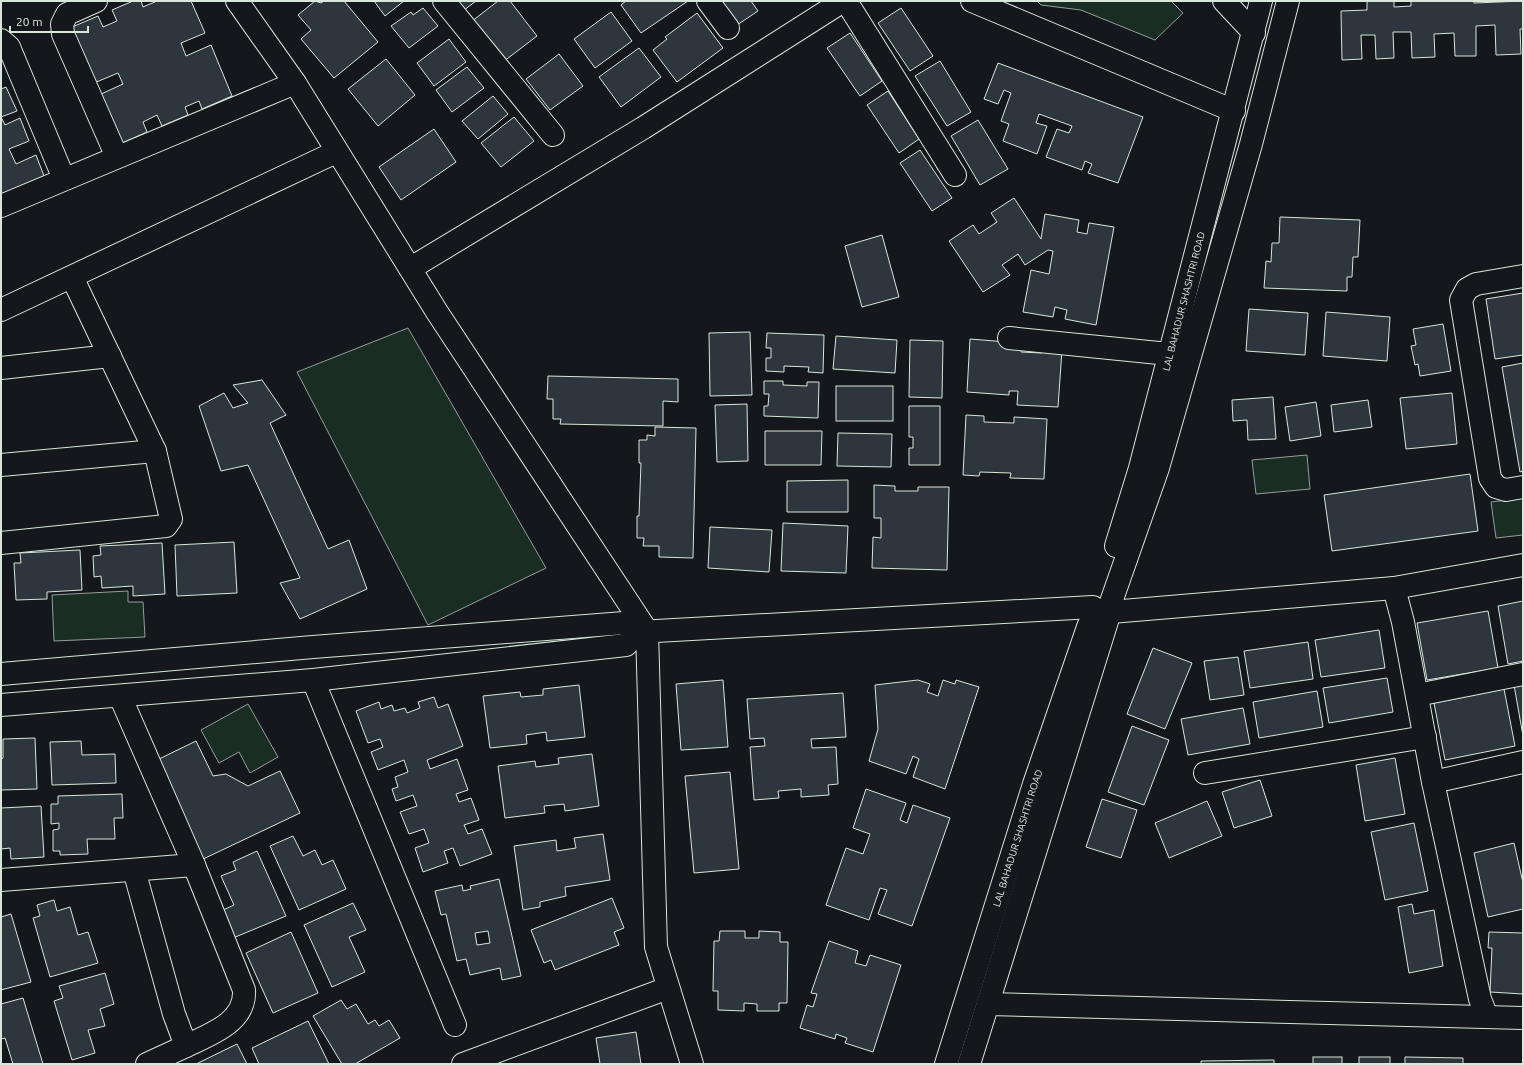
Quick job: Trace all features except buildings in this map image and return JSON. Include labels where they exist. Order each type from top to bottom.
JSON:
[{"type":"street","points":[[96,1],[67,14],[62,24],[63,34],[117,157]]},
{"type":"street","points":[[444,1],[553,136]]},
{"type":"street","points":[[708,1],[728,28]]},
{"type":"street","points":[[411,268],[644,128],[845,1],[955,175]]},
{"type":"street","points":[[972,1],[1234,111]]},
{"type":"street","points":[[1224,1],[1254,32]]},
{"type":"street","name":"LAL BAHADUR SHASHTRI ROAD","points":[[946,1064],[1034,784],[1088,627],[1103,609],[1234,111],[1261,1]]},
{"type":"street","points":[[969,1064],[988,1004],[1103,609],[1158,468],[1251,144],[1288,1]]},
{"type":"street","points":[[239,2],[295,83],[336,152],[411,268],[437,312],[642,632],[656,947],[692,1064]]},
{"type":"street","points":[[1,40],[10,47],[64,179]]},
{"type":"street","points":[[1,206],[295,83]]},
{"type":"street","points":[[1,310],[336,152]]},
{"type":"street","points":[[1523,276],[1476,284],[1466,289],[1460,300],[1490,478],[1496,487],[1506,490],[1523,487]]},
{"type":"street","points":[[1,543],[166,526],[171,519],[155,451],[72,277]]},
{"type":"street","points":[[1009,338],[1169,354]]},
{"type":"street","points":[[1,368],[110,356]]},
{"type":"street","points":[[1,465],[155,451]]},
{"type":"street","points":[[1,674],[312,647],[624,623],[642,632],[1103,609],[1394,588],[1523,565]]},
{"type":"street","points":[[1394,588],[1403,622],[1433,782],[1480,999],[1487,1017]]},
{"type":"street","points":[[1,705],[313,680],[626,645],[642,632]]},
{"type":"street","points":[[1417,695],[1523,674]]},
{"type":"street","points":[[313,680],[455,1025]]},
{"type":"street","points":[[120,696],[194,865],[244,990],[244,1000],[239,1014],[233,1019],[214,1033],[147,1064]]},
{"type":"street","points":[[1205,774],[1425,737]]},
{"type":"street","points":[[1433,782],[1523,762]]},
{"type":"street","points":[[1,880],[194,865]]},
{"type":"street","points":[[134,870],[174,1014],[186,1046]]},
{"type":"street","points":[[463,1064],[668,988]]},
{"type":"street","points":[[988,1004],[1523,1018]]},
{"type":"green space","points":[[1037,1],[1171,1],[1183,13],[1155,40],[1081,10],[1041,5]]},
{"type":"green space","points":[[408,328],[546,568],[428,625],[297,372]]},
{"type":"green space","points":[[1307,455],[1310,489],[1256,494],[1252,460]]},
{"type":"green space","points":[[1523,498],[1523,535],[1496,538],[1491,502]]},
{"type":"green space","points":[[128,591],[128,602],[143,602],[145,637],[54,641],[52,595]]},
{"type":"green space","points":[[248,704],[278,757],[250,773],[239,752],[219,763],[201,730]]}]
